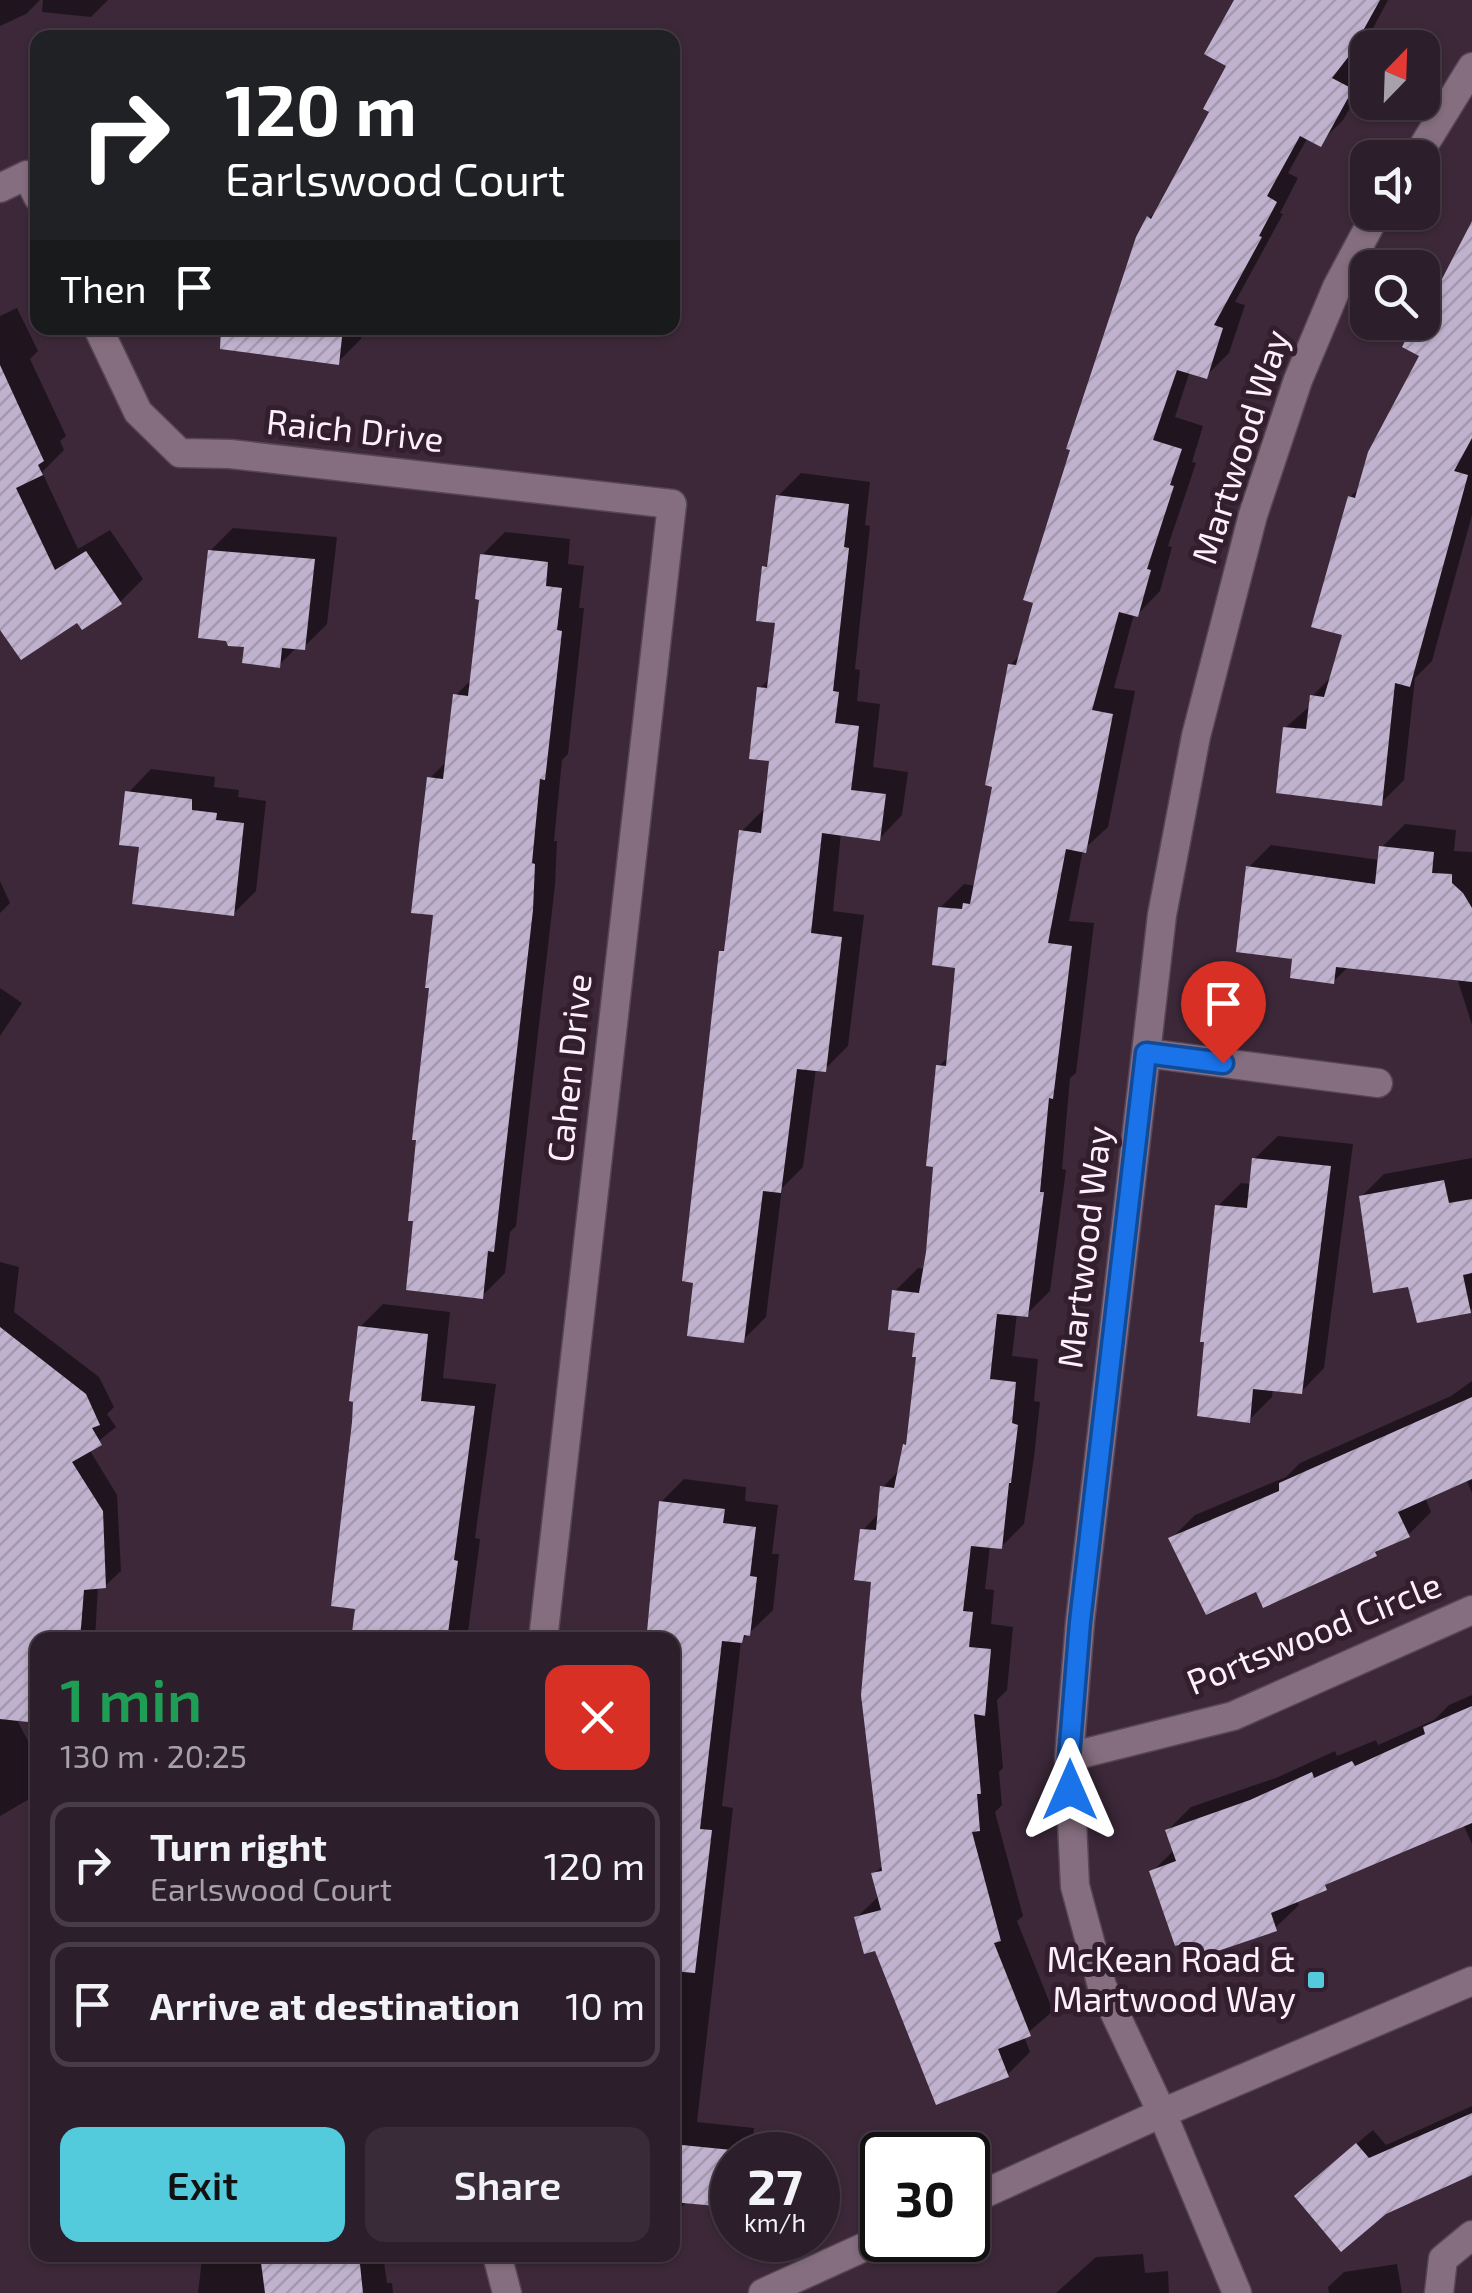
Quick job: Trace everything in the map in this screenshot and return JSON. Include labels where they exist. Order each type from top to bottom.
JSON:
[{"type":"street","points":[[1427,140],[1472,68]]},
{"type":"street","points":[[0,188],[30,186]]},
{"type":"street","name":"Martwood Way","points":[[1238,2293],[1162,2112],[1102,1986],[1075,1886],[1069,1757],[1080,1622],[1162,915],[1193,754],[1244,550],[1298,380],[1337,286],[1367,230]]},
{"type":"street","name":"Raich Drive","points":[[101,335],[138,412],[180,453],[249,456],[672,504]]},
{"type":"street","name":"Cahen Drive","points":[[545,1632],[672,504]]},
{"type":"street","points":[[1146,1053],[1378,1083]]},
{"type":"street","name":"Portswood Circle","points":[[1069,1757],[1233,1716],[1472,1610]]},
{"type":"street","points":[[990,2191],[1162,2112],[1472,1981]]},
{"type":"street","points":[[1439,2293],[1443,2259],[1472,2236]]},
{"type":"street","points":[[763,2293],[860,2249]]},
{"type":"street","points":[[499,2262],[507,2293]]},
{"type":"building","points":[[1234,0],[1380,0],[1363,30],[1350,30],[1350,54],[1332,78],[1350,87],[1350,94],[1321,147],[1300,136],[1267,196],[1277,202],[1214,325],[1223,328],[1207,379],[1177,370],[1153,440],[1182,449],[1170,485],[1174,486],[1147,569],[1151,570],[1138,617],[1119,612],[1092,710],[1113,714],[1086,853],[1066,849],[1048,943],[1072,946],[1053,1099],[1049,1098],[1040,1192],[1044,1192],[1028,1317],[997,1314],[990,1379],[1016,1382],[1012,1423],[1018,1425],[1002,1549],[971,1546],[963,1611],[973,1612],[969,1647],[991,1649],[985,1716],[974,1714],[981,1794],[977,1794],[980,1831],[972,1832],[1001,1941],[994,1943],[1031,2036],[998,2049],[1009,2077],[936,2105],[875,1951],[864,1954],[854,1917],[881,1910],[871,1873],[882,1871],[861,1695],[871,1582],[854,1580],[860,1529],[876,1530],[880,1486],[894,1488],[903,1444],[906,1445],[915,1333],[888,1330],[892,1290],[919,1293],[926,1252],[933,1167],[926,1166],[936,1065],[946,1066],[955,968],[932,965],[938,907],[962,909],[963,903],[970,904],[992,787],[985,785],[1008,664],[1016,665],[1033,603],[1023,600],[1070,450],[1066,449],[1136,237],[1147,216],[1151,219],[1209,112],[1203,109],[1226,66],[1204,54]]},
{"type":"building","points":[[1472,221],[1472,438],[1454,471],[1468,475],[1410,687],[1395,683],[1382,806],[1276,793],[1283,727],[1306,729],[1310,695],[1324,697],[1342,635],[1311,627],[1348,496],[1355,498],[1368,452],[1419,356],[1402,347],[1406,340],[1440,340],[1440,283]]},
{"type":"building","points":[[221,335],[342,335],[339,365],[220,349]]},
{"type":"building","points":[[0,365],[44,461],[38,465],[43,475],[16,488],[55,570],[86,551],[122,604],[82,630],[77,623],[21,660],[0,630]]},
{"type":"building","points":[[776,495],[849,504],[844,547],[849,548],[833,691],[839,692],[835,723],[859,726],[851,790],[886,794],[880,841],[822,833],[811,933],[842,937],[826,1072],[797,1069],[781,1193],[763,1191],[744,1343],[687,1336],[693,1283],[682,1281],[719,951],[724,951],[739,830],[761,833],[769,761],[749,759],[757,687],[767,688],[775,623],[756,621]]},
{"type":"building","points":[[208,550],[315,559],[305,650],[282,648],[280,668],[242,663],[244,647],[198,638]]},
{"type":"building","points":[[480,554],[548,562],[546,586],[562,588],[557,630],[562,631],[532,863],[533,910],[494,1252],[488,1251],[483,1299],[406,1290],[413,1221],[408,1221],[416,1140],[412,1140],[433,915],[411,913],[427,777],[443,779],[453,694],[468,696]]},
{"type":"building","points":[[125,791],[192,799],[192,810],[217,813],[216,820],[244,823],[234,916],[132,904],[139,847],[119,845]]},
{"type":"building","points":[[1379,846],[1434,852],[1432,873],[1452,874],[1452,883],[1472,908],[1472,982],[1336,967],[1334,984],[1290,978],[1292,959],[1236,952],[1246,866],[1375,884]]},
{"type":"building","points":[[1252,1158],[1331,1166],[1302,1394],[1253,1389],[1250,1423],[1197,1416],[1204,1342],[1200,1342],[1215,1205],[1247,1208]]},
{"type":"building","points":[[1444,1180],[1449,1203],[1472,1199],[1472,1273],[1463,1275],[1471,1313],[1417,1323],[1408,1287],[1373,1293],[1359,1196]]},
{"type":"building","points":[[358,1326],[428,1334],[421,1401],[475,1406],[448,1632],[352,1632],[355,1609],[331,1606],[352,1422],[353,1402],[349,1401]]},
{"type":"building","points":[[0,1327],[86,1394],[100,1425],[92,1428],[102,1445],[72,1462],[103,1511],[106,1588],[84,1590],[81,1632],[30,1632],[30,1722],[0,1719]]},
{"type":"building","points":[[1472,1397],[1472,1479],[1398,1512],[1410,1537],[1263,1608],[1256,1592],[1206,1615],[1168,1538],[1279,1491],[1279,1483]]},
{"type":"building","points":[[659,1501],[725,1509],[723,1523],[756,1527],[750,1576],[757,1577],[750,1636],[744,1635],[742,1643],[722,1641],[700,1829],[712,1830],[695,1973],[680,1972],[680,1632],[647,1632]]},
{"type":"building","points":[[1472,1706],[1472,1823],[1325,1885],[1327,1890],[1271,1913],[1277,1931],[1188,1961],[1182,1944],[1175,1946],[1149,1871],[1176,1861],[1165,1830],[1250,1800],[1312,1772],[1314,1778],[1352,1761],[1355,1766],[1425,1734],[1423,1727]]},
{"type":"building","points":[[1472,2113],[1472,2175],[1386,2214],[1341,2252],[1294,2196],[1356,2143],[1369,2158]]},
{"type":"building","points":[[680,2145],[710,2148],[710,2205],[680,2203]]},
{"type":"building","points":[[261,2262],[360,2262],[363,2293],[265,2293]]},
{"type":"place","name":"McKean Road & Martwood Way","points":[[1316,1980]]},
{"type":"route","points":[[1070,1790],[1080,1622],[1146,1053],[1223,1063]]}]
